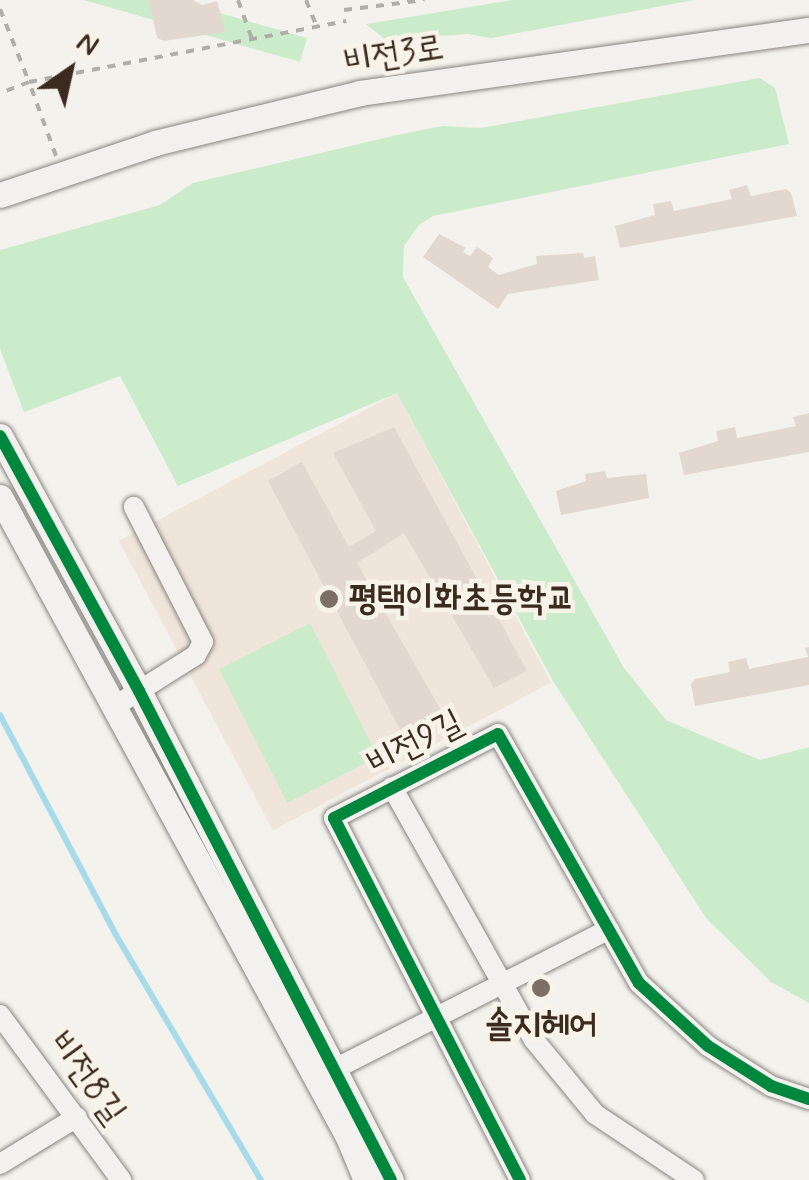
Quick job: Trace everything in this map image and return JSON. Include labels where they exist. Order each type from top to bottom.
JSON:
[{"type":"street","name":"비전3로","points":[[0,195],[63,177],[154,143],[360,94],[809,30]]},
{"type":"street","points":[[0,436],[139,691],[326,1074],[366,1180]]},
{"type":"street","points":[[0,496],[115,706],[391,1180]]},
{"type":"street","points":[[115,706],[196,655],[203,642],[134,507]]},
{"type":"street","name":"비전9길","points":[[520,1180],[334,818],[498,734],[640,984],[708,1046],[772,1086],[809,1099]]},
{"type":"street","name":"비전9길","points":[[392,786],[534,1040],[595,1114],[694,1180]]},
{"type":"street","points":[[326,1074],[609,930]]},
{"type":"street","name":"비전8길","points":[[0,1015],[122,1180]]},
{"type":"street","points":[[1,1160],[76,1116]]},
{"type":"path","points":[[238,0],[252,39]]},
{"type":"path","points":[[306,0],[317,27]]},
{"type":"path","points":[[344,10],[424,0]]},
{"type":"path","points":[[0,9],[63,177]]},
{"type":"path","points":[[0,93],[29,82],[346,21]]},
{"type":"shaded area","name":"평택이화초등학교","points":[[397,393],[551,683],[273,830],[119,541]]},
{"type":"green space","points":[[84,0],[174,0],[307,38],[300,62]]},
{"type":"green space","points":[[513,0],[694,0],[491,38],[468,34],[386,40],[366,24]]},
{"type":"green space","points":[[760,78],[775,88],[789,144],[433,216],[419,225],[404,246],[403,277],[624,668],[666,720],[760,760],[809,747],[809,1003],[771,982],[706,918],[553,681],[397,393],[178,486],[120,376],[24,412],[0,349],[0,250],[160,205],[193,183],[397,135],[443,126],[480,128]]},
{"type":"green space","points":[[310,623],[378,757],[287,803],[219,669]]},
{"type":"building","points":[[149,0],[193,0],[202,5],[217,1],[225,32],[164,41],[157,38]]},
{"type":"building","points":[[747,185],[751,196],[786,189],[791,193],[797,216],[620,248],[615,226],[655,215],[653,204],[671,201],[674,211],[732,199],[729,190]]},
{"type":"building","points":[[439,234],[466,248],[463,252],[470,256],[477,247],[493,258],[488,267],[499,275],[537,264],[536,256],[583,253],[584,258],[595,256],[599,280],[508,294],[498,309],[423,257]]},
{"type":"building","points":[[809,413],[809,452],[684,475],[679,453],[718,441],[716,431],[735,427],[737,438],[796,426],[793,417]]},
{"type":"building","points":[[394,427],[527,671],[494,688],[404,533],[357,563],[446,719],[405,739],[268,481],[302,462],[349,547],[376,531],[333,453]]},
{"type":"building","points":[[605,471],[607,478],[646,474],[649,498],[561,515],[556,491],[586,481],[585,474]]},
{"type":"building","points":[[809,647],[809,685],[695,706],[691,684],[695,679],[730,672],[728,662],[746,658],[749,669],[808,657],[805,648]]},
{"type":"waterway","points":[[0,715],[116,935],[261,1180]]},
{"type":"cycle path","points":[[0,436],[139,691],[391,1180]]},
{"type":"cycle path","points":[[520,1180],[334,818],[498,734],[639,983],[708,1046],[771,1086],[809,1099]]},
{"type":"place","name":"평택이화초등학교","points":[[329,599]]},
{"type":"place","name":"솔지헤어","points":[[541,988]]}]
